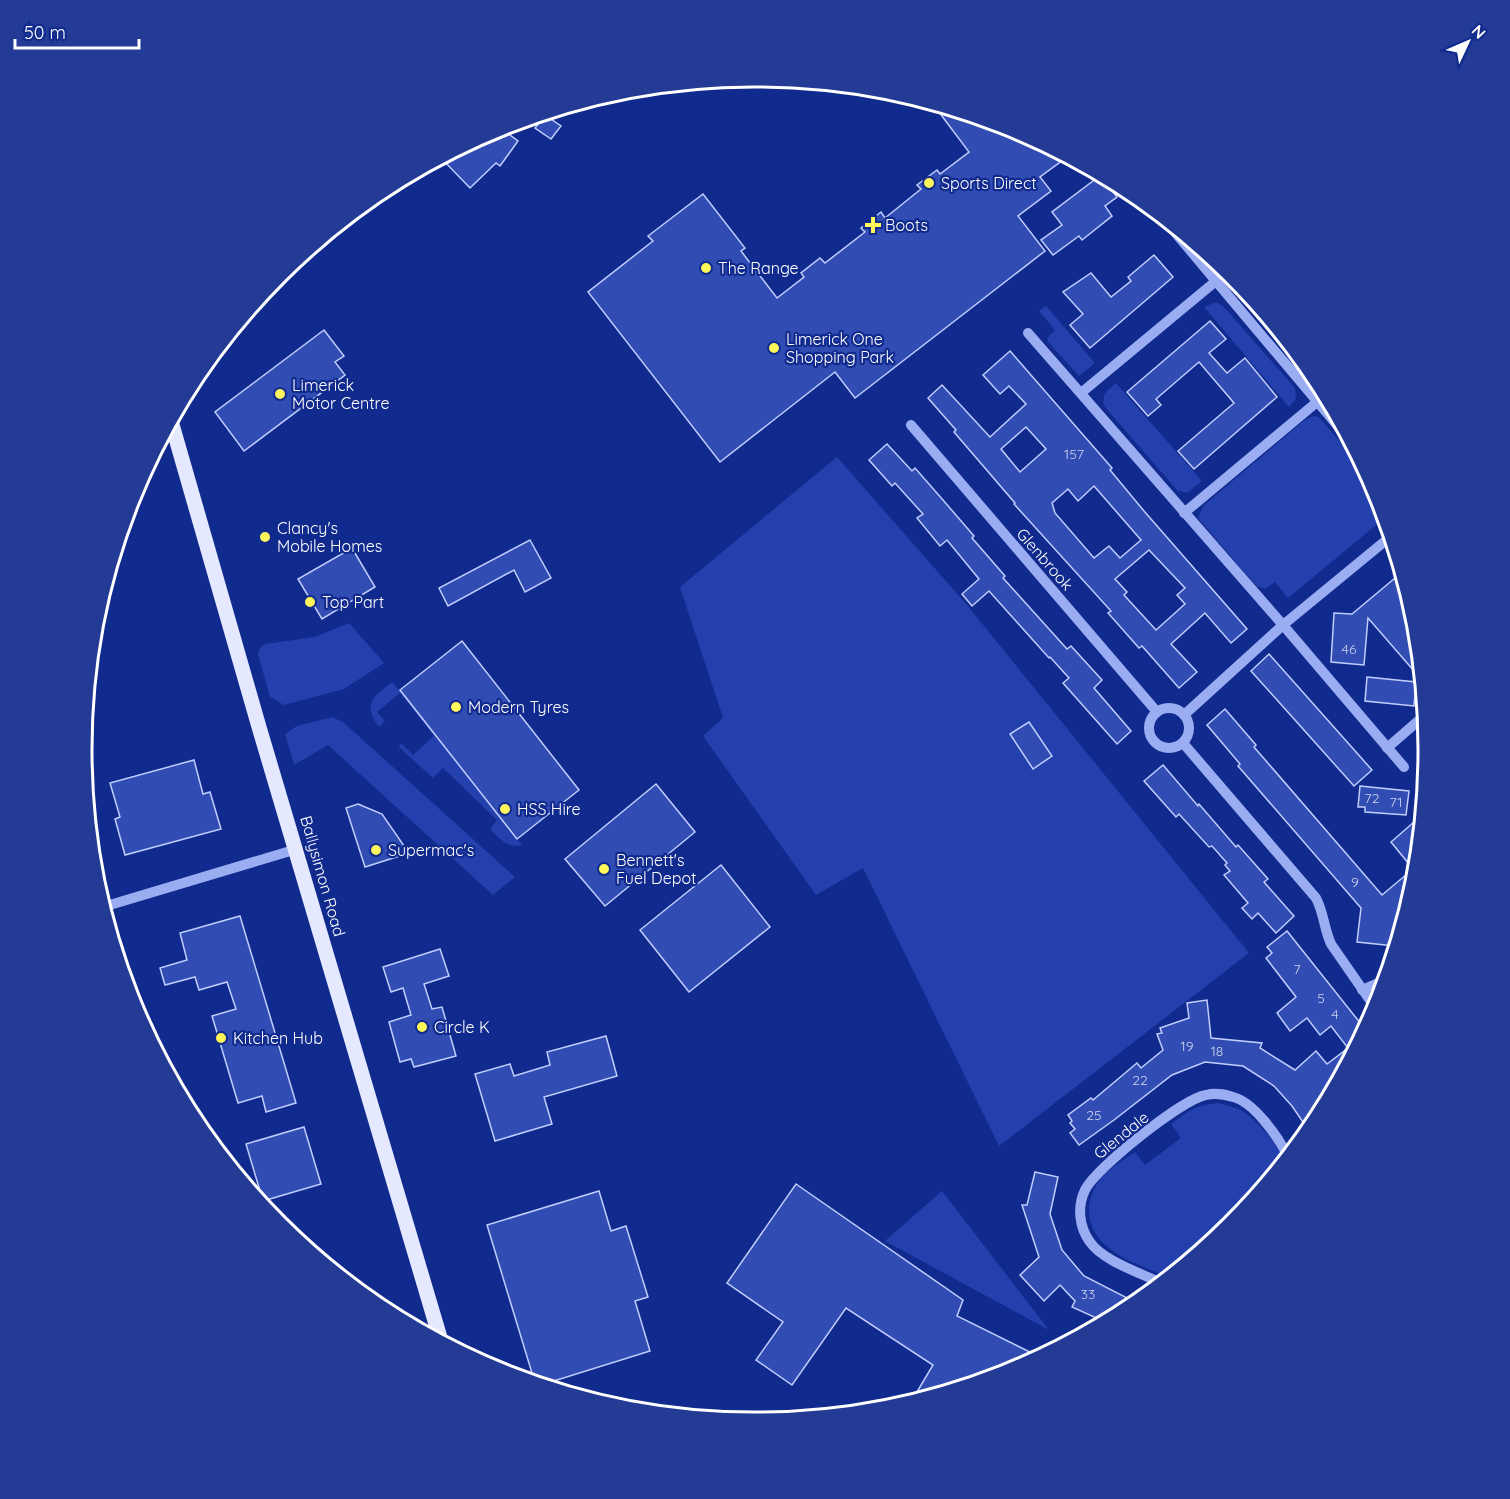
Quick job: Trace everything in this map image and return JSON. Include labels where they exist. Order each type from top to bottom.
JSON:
[{"type":"main road","name":"Ballysimon Road","points":[[174,431],[438,1331]]},
{"type":"street","points":[[1188,248],[1324,411]]},
{"type":"street","points":[[1082,393],[1216,281]]},
{"type":"street","points":[[1028,333],[1404,767]]},
{"type":"street","points":[[1185,513],[1317,402]]},
{"type":"street","name":"Glenbrook","points":[[911,425],[1157,712]]},
{"type":"street","points":[[1184,715],[1283,625],[1384,542]]},
{"type":"street","points":[[1173,709],[1184,715],[1189,732],[1183,742],[1172,748],[1159,746],[1154,741],[1149,731],[1157,712],[1173,709]]},
{"type":"street","points":[[1387,748],[1417,723]]},
{"type":"street","points":[[1183,742],[1316,898],[1322,909],[1327,936],[1369,999]]},
{"type":"street","points":[[111,905],[297,849]]},
{"type":"street","points":[[1362,990],[1374,985]]},
{"type":"street","name":"Glendale","points":[[1153,1278],[1104,1255],[1090,1242],[1082,1225],[1080,1211],[1085,1191],[1094,1177],[1187,1102],[1205,1095],[1220,1094],[1235,1097],[1249,1106],[1284,1149]]},
{"type":"shaded area","points":[[1216,302],[1224,307],[1295,388],[1296,399],[1289,407],[1204,307]]},
{"type":"shaded area","points":[[1046,306],[1095,363],[1079,376],[1048,342],[1047,338],[1055,330],[1039,311]]},
{"type":"shaded area","points":[[1116,383],[1202,481],[1187,493],[1177,490],[1104,406],[1105,395]]},
{"type":"shaded area","points":[[1315,416],[1320,418],[1344,446],[1377,524],[1288,598],[1275,582],[1265,589],[1256,586],[1198,518],[1203,506],[1306,419]]},
{"type":"shaded area","points":[[837,457],[967,605],[1249,953],[999,1146],[863,868],[816,895],[703,736],[723,718],[680,587]]},
{"type":"shaded area","points":[[349,623],[384,663],[344,689],[284,705],[270,697],[258,654],[260,648],[265,644],[315,637]]},
{"type":"shaded area","points":[[392,682],[522,845],[508,844],[497,836],[490,829],[497,820],[443,768],[433,778],[399,747],[400,744],[403,745],[413,755],[434,736],[400,693],[377,712],[385,721],[379,727],[371,712],[372,701]]},
{"type":"shaded area","points":[[332,717],[343,722],[515,877],[493,895],[328,745],[294,765],[285,734],[297,726]]},
{"type":"shaded area","points":[[1217,1103],[1244,1112],[1267,1134],[1281,1153],[1223,1218],[1192,1248],[1160,1273],[1129,1260],[1105,1245],[1096,1235],[1091,1223],[1089,1204],[1099,1181],[1109,1171],[1135,1152],[1145,1165],[1181,1138],[1171,1124],[1203,1105]]},
{"type":"shaded area","points":[[942,1191],[1049,1330],[885,1241]]},
{"type":"building","points":[[941,114],[1009,137],[1060,162],[1040,177],[1051,191],[1018,216],[1045,251],[855,398],[835,372],[720,462],[588,292],[653,241],[648,236],[703,194],[745,248],[741,251],[777,298],[804,277],[801,273],[820,258],[825,263],[865,232],[861,228],[881,212],[885,218],[921,189],[917,185],[937,170],[940,174],[969,152]]},
{"type":"building","points":[[551,119],[561,126],[551,139],[535,128],[539,123]]},
{"type":"building","points":[[509,134],[518,141],[500,166],[496,163],[470,188],[446,164]]},
{"type":"building","points":[[1094,181],[1117,197],[1105,206],[1112,216],[1082,240],[1079,236],[1053,255],[1041,240],[1062,225],[1052,212]]},
{"type":"building","points":[[1154,255],[1173,277],[1090,348],[1070,325],[1083,314],[1063,292],[1091,273],[1111,297],[1131,281],[1128,277]]},
{"type":"building","points":[[1210,321],[1226,339],[1209,353],[1227,373],[1245,358],[1277,397],[1194,469],[1178,451],[1234,403],[1199,362],[1156,399],[1161,405],[1148,416],[1127,392]]},
{"type":"building","name":"Limerick Motor Centre","points":[[324,330],[344,356],[335,362],[345,375],[244,451],[215,412]]},
{"type":"building","points":[[1010,351],[1112,468],[1110,470],[1144,511],[1247,629],[1231,643],[1205,613],[1171,644],[1197,672],[1179,688],[1142,646],[1139,648],[1108,613],[1111,611],[1014,504],[928,398],[942,385],[990,437],[1026,404],[1009,386],[1000,394],[983,375]],"holes":[[[1026,427],[1046,449],[1020,472],[1001,449]],[[1094,486],[1141,540],[1120,558],[1109,546],[1094,558],[1055,513],[1052,503],[1068,489],[1078,501]],[[1149,550],[1185,588],[1177,595],[1185,604],[1156,630],[1124,595],[1127,592],[1115,579]]]},
{"type":"building","points":[[887,444],[912,471],[915,468],[974,536],[972,538],[1005,576],[1003,578],[1067,649],[1071,646],[1102,680],[1094,688],[1131,731],[1117,744],[1063,683],[1069,678],[989,591],[972,606],[962,594],[979,579],[947,540],[940,546],[917,518],[923,514],[895,483],[892,486],[869,460]]},
{"type":"building","points":[[530,540],[551,578],[525,592],[514,570],[448,606],[439,588]]},
{"type":"building","points":[[352,548],[375,587],[322,619],[298,579]]},
{"type":"building","points":[[1395,578],[1405,620],[1413,669],[1368,618],[1364,665],[1331,662],[1334,613],[1352,614]]},
{"type":"building","points":[[462,641],[579,790],[517,839],[400,690]]},
{"type":"building","points":[[1269,654],[1372,770],[1354,786],[1251,671]]},
{"type":"building","points":[[1367,677],[1414,682],[1414,706],[1365,701]]},
{"type":"building","points":[[1225,709],[1256,745],[1254,747],[1382,895],[1406,875],[1387,945],[1357,942],[1361,908],[1238,766],[1240,764],[1207,725]]},
{"type":"building","points":[[1029,722],[1052,756],[1033,769],[1010,734]]},
{"type":"building","points":[[194,760],[203,794],[210,792],[221,829],[125,855],[115,819],[120,817],[110,783]]},
{"type":"building","points":[[1163,765],[1198,806],[1199,804],[1236,847],[1238,845],[1268,879],[1264,882],[1294,916],[1276,933],[1258,913],[1252,919],[1242,908],[1248,903],[1224,875],[1230,871],[1225,865],[1227,863],[1179,814],[1176,817],[1144,781]]},
{"type":"building","points":[[656,784],[695,832],[605,906],[565,859]]},
{"type":"building","points":[[1360,786],[1409,791],[1406,815],[1365,812],[1365,807],[1358,807]]},
{"type":"building","points":[[358,804],[382,814],[409,853],[365,867],[346,808]]},
{"type":"building","points":[[1413,823],[1408,862],[1391,842]]},
{"type":"building","points":[[721,865],[770,927],[689,992],[640,930]]},
{"type":"building","points":[[240,916],[296,1103],[266,1112],[262,1096],[238,1103],[212,1016],[236,1009],[227,982],[199,990],[195,977],[165,985],[160,968],[187,960],[180,933]]},
{"type":"building","points":[[1287,931],[1359,1021],[1347,1047],[1331,1026],[1320,1035],[1307,1018],[1290,1031],[1277,1013],[1296,997],[1266,958],[1272,953],[1267,947]]},
{"type":"building","points":[[440,949],[449,976],[424,984],[432,1009],[442,1007],[456,1056],[414,1067],[411,1059],[400,1062],[389,1022],[411,1015],[403,988],[391,992],[383,967]]},
{"type":"building","points":[[1207,1000],[1211,1038],[1262,1043],[1260,1048],[1295,1070],[1316,1051],[1327,1064],[1345,1050],[1303,1122],[1274,1086],[1243,1066],[1205,1062],[1172,1075],[1079,1145],[1070,1133],[1075,1129],[1068,1115],[1091,1098],[1093,1100],[1137,1063],[1141,1068],[1163,1050],[1157,1034],[1162,1033],[1160,1028],[1189,1018],[1187,1003]]},
{"type":"building","points":[[606,1036],[617,1076],[544,1097],[552,1124],[495,1141],[475,1074],[510,1064],[514,1076],[550,1065],[547,1052]]},
{"type":"building","points":[[304,1127],[321,1184],[269,1199],[259,1188],[246,1144]]},
{"type":"building","points":[[1035,1172],[1058,1177],[1050,1214],[1062,1250],[1084,1276],[1126,1298],[1095,1317],[1072,1307],[1075,1301],[1060,1285],[1044,1301],[1020,1275],[1039,1257],[1022,1205],[1027,1205]]},
{"type":"building","points":[[796,1184],[963,1300],[957,1316],[1030,1352],[968,1377],[918,1391],[933,1365],[846,1308],[792,1385],[756,1360],[783,1322],[727,1283]]},
{"type":"building","points":[[599,1191],[611,1231],[626,1226],[648,1297],[635,1301],[650,1351],[555,1381],[532,1373],[487,1225]]},
{"type":"place","name":"Sports Direct","points":[[929,183]]},
{"type":"place","name":"Boots","points":[[873,225]]},
{"type":"place","name":"The Range","points":[[706,268]]},
{"type":"place","name":"Limerick One Shopping Park","points":[[774,348]]},
{"type":"place","name":"Limerick Motor Centre","points":[[280,394]]},
{"type":"place","name":"Clancy's Mobile Homes","points":[[265,537]]},
{"type":"place","name":"Top Part","points":[[310,602]]},
{"type":"place","name":"Modern Tyres","points":[[456,707]]},
{"type":"place","name":"HSS Hire","points":[[505,809]]},
{"type":"place","name":"Supermac's","points":[[376,850]]},
{"type":"place","name":"Bennett's Fuel Depot","points":[[604,869]]},
{"type":"place","name":"Circle K","points":[[422,1027]]},
{"type":"place","name":"Kitchen Hub","points":[[221,1038]]}]
